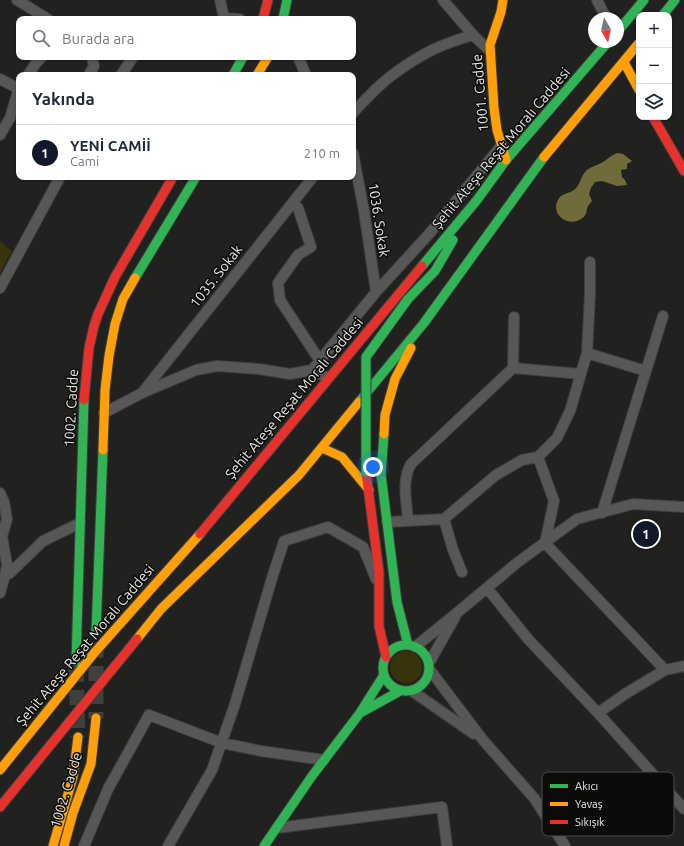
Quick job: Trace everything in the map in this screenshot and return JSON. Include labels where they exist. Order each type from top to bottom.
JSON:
[{"type":"main road","points":[[264,16],[268,0]]},
{"type":"main road","points":[[284,16],[287,0]]},
{"type":"main road","name":"1001. Cadde","points":[[503,0],[501,13],[492,36],[490,51],[497,130],[506,160]]},
{"type":"main road","points":[[624,24],[644,0]]},
{"type":"main road","points":[[665,12],[675,0]]},
{"type":"main road","name":"Şehit Ateşe Reşat Moralı Caddesi","points":[[0,770],[95,652],[201,532],[477,200],[506,160],[603,48]]},
{"type":"main road","points":[[0,807],[161,609],[299,476],[424,323],[543,158],[636,48]]},
{"type":"main road","points":[[234,72],[241,60]]},
{"type":"main road","points":[[259,72],[266,60]]},
{"type":"main road","points":[[624,62],[636,84]]},
{"type":"main road","points":[[655,120],[684,171]]},
{"type":"main road","name":"1002. Cadde","points":[[96,632],[90,523],[94,413],[84,399],[89,348],[98,314],[115,277],[181,181]]},
{"type":"main road","name":"1002. Cadde","points":[[76,662],[90,523],[94,413],[105,390],[115,324],[124,299],[181,181]]},
{"type":"main road","points":[[386,657],[379,626],[379,572],[366,472],[366,357],[408,299],[435,271],[477,200]]},
{"type":"main road","points":[[412,646],[397,602],[381,474],[386,415],[396,379],[424,323]]},
{"type":"main road","points":[[322,448],[342,457],[369,490]]},
{"type":"main road","points":[[360,713],[400,691],[412,691],[419,688],[424,683],[428,677],[429,666],[426,656],[421,650],[412,646],[402,646],[396,648],[386,657],[384,663],[384,675],[388,682],[400,691]]},
{"type":"main road","points":[[264,846],[312,776],[360,713],[384,675]]},
{"type":"main road","name":"1002. Cadde","points":[[64,846],[73,813],[91,764],[96,718]]},
{"type":"main road","name":"1002. Cadde","points":[[53,846],[73,778],[78,737]]},
{"type":"street","points":[[18,0],[43,16]]},
{"type":"street","points":[[220,0],[223,16]]},
{"type":"street","points":[[443,0],[473,35],[490,51]]},
{"type":"street","points":[[597,0],[603,12]]},
{"type":"street","points":[[356,110],[382,83],[411,63],[432,50],[473,35]]},
{"type":"street","points":[[30,72],[39,60]]},
{"type":"street","points":[[90,72],[94,66],[93,60]]},
{"type":"street","points":[[123,72],[131,60]]},
{"type":"street","points":[[299,60],[305,72]]},
{"type":"street","points":[[0,79],[16,87]]},
{"type":"street","points":[[0,135],[10,118],[16,99]]},
{"type":"street","points":[[312,370],[376,292],[429,234],[501,146]]},
{"type":"street","name":"1036. Sokak","points":[[356,169],[364,210],[376,292]]},
{"type":"street","points":[[0,288],[58,180]]},
{"type":"street","name":"1035. Sokak","points":[[142,393],[310,180]]},
{"type":"street","points":[[293,202],[298,208],[311,247],[298,255],[278,283],[280,300],[320,361]]},
{"type":"street","points":[[387,522],[444,519],[496,475],[522,460],[538,458],[557,438],[570,411],[587,353],[590,262]]},
{"type":"street","points":[[602,513],[663,316]]},
{"type":"street","points":[[408,521],[405,484],[407,472],[411,464],[514,368],[514,317]]},
{"type":"street","points":[[587,353],[646,371]]},
{"type":"street","points":[[94,413],[196,370],[217,366],[259,369],[290,374],[312,370],[328,378]]},
{"type":"street","points":[[514,368],[581,374]]},
{"type":"street","points":[[538,458],[554,501],[545,543]]},
{"type":"street","points":[[0,493],[4,502],[7,518],[1,536],[7,565],[0,593]]},
{"type":"street","points":[[412,646],[458,612],[518,562],[577,519],[633,504],[684,508]]},
{"type":"street","points":[[444,519],[453,550],[462,572]]},
{"type":"street","points":[[5,575],[10,573],[43,541],[90,523]]},
{"type":"street","points":[[168,846],[212,770],[235,704],[284,541],[328,527],[363,547],[379,586]]},
{"type":"street","points":[[545,543],[665,670]]},
{"type":"street","points":[[487,588],[528,639],[598,713],[651,772]]},
{"type":"street","points":[[458,612],[429,666],[483,740],[534,798],[542,810]]},
{"type":"street","points":[[598,713],[625,694],[665,670],[684,666]]},
{"type":"street","points":[[412,691],[483,740]]},
{"type":"street","points":[[84,846],[108,789],[149,715],[222,743],[260,751],[324,760]]},
{"type":"street","points":[[674,798],[684,809]]},
{"type":"street","points":[[277,828],[442,807],[447,846]]},
{"type":"street","points":[[559,836],[565,846]]},
{"type":"shaded area","points":[[617,153],[623,154],[632,161],[627,164],[627,169],[621,170],[622,177],[627,185],[617,186],[602,181],[595,182],[589,194],[592,201],[581,219],[571,222],[559,216],[556,207],[560,197],[576,188],[583,174],[587,170]]},
{"type":"shaded area","points":[[0,241],[12,251],[0,273]]},
{"type":"shaded area","points":[[403,651],[409,651],[419,658],[422,667],[421,673],[415,680],[409,683],[403,683],[393,676],[390,670],[390,664],[397,654]]},
{"type":"tunnel","points":[[96,643],[96,718]]},
{"type":"tunnel","points":[[76,667],[78,737]]},
{"type":"traffic: fast","points":[[284,16],[287,0]]},
{"type":"traffic: fast","points":[[624,24],[644,0]]},
{"type":"traffic: fast","points":[[665,12],[675,0]]},
{"type":"traffic: fast","points":[[422,266],[477,200],[506,160],[603,48]]},
{"type":"traffic: fast","points":[[235,72],[241,60]]},
{"type":"traffic: fast","points":[[359,402],[424,323],[544,157]]},
{"type":"traffic: fast","points":[[135,278],[194,180]]},
{"type":"traffic: fast","points":[[408,299],[435,271],[453,240]]},
{"type":"traffic: fast","points":[[366,472],[366,357],[408,299]]},
{"type":"traffic: fast","points":[[76,662],[84,400]]},
{"type":"traffic: fast","points":[[384,434],[381,474],[397,602],[408,645]]},
{"type":"traffic: fast","points":[[96,632],[103,450]]},
{"type":"traffic: fast","points":[[402,645],[410,645],[419,649],[425,655],[429,668],[425,681],[419,687],[410,691],[402,691],[393,687],[387,681],[383,672],[383,664],[387,655],[393,649],[402,645]]},
{"type":"traffic: fast","points":[[264,846],[312,776],[360,713],[384,675]]},
{"type":"traffic: fast","points":[[362,712],[400,691]]},
{"type":"traffic: slow","points":[[503,0],[501,12],[490,45],[497,130],[506,160]]},
{"type":"traffic: slow","points":[[544,157],[636,47]]},
{"type":"traffic: slow","points":[[259,72],[266,60]]},
{"type":"traffic: slow","points":[[624,62],[636,84]]},
{"type":"traffic: slow","points":[[103,450],[105,390],[109,356],[115,324],[123,299],[135,278]]},
{"type":"traffic: slow","points":[[384,434],[385,415],[395,379],[411,348]]},
{"type":"traffic: slow","points":[[137,639],[161,609],[299,475],[359,402]]},
{"type":"traffic: slow","points":[[322,448],[342,457],[369,490]]},
{"type":"traffic: slow","points":[[0,770],[95,652],[200,534]]},
{"type":"traffic: slow","points":[[64,846],[73,813],[91,764],[96,718]]},
{"type":"traffic: slow","points":[[53,846],[73,777],[78,737]]},
{"type":"traffic: jam","points":[[264,16],[268,0]]},
{"type":"traffic: jam","points":[[655,120],[684,171]]},
{"type":"traffic: jam","points":[[84,400],[89,348],[98,314],[115,277],[171,180]]},
{"type":"traffic: jam","points":[[200,534],[422,266]]},
{"type":"traffic: jam","points":[[366,472],[379,572],[379,626],[386,657]]},
{"type":"traffic: jam","points":[[0,807],[137,639]]},
{"type":"place","name":"YENİ CAMİİ","points":[[646,534]]}]
